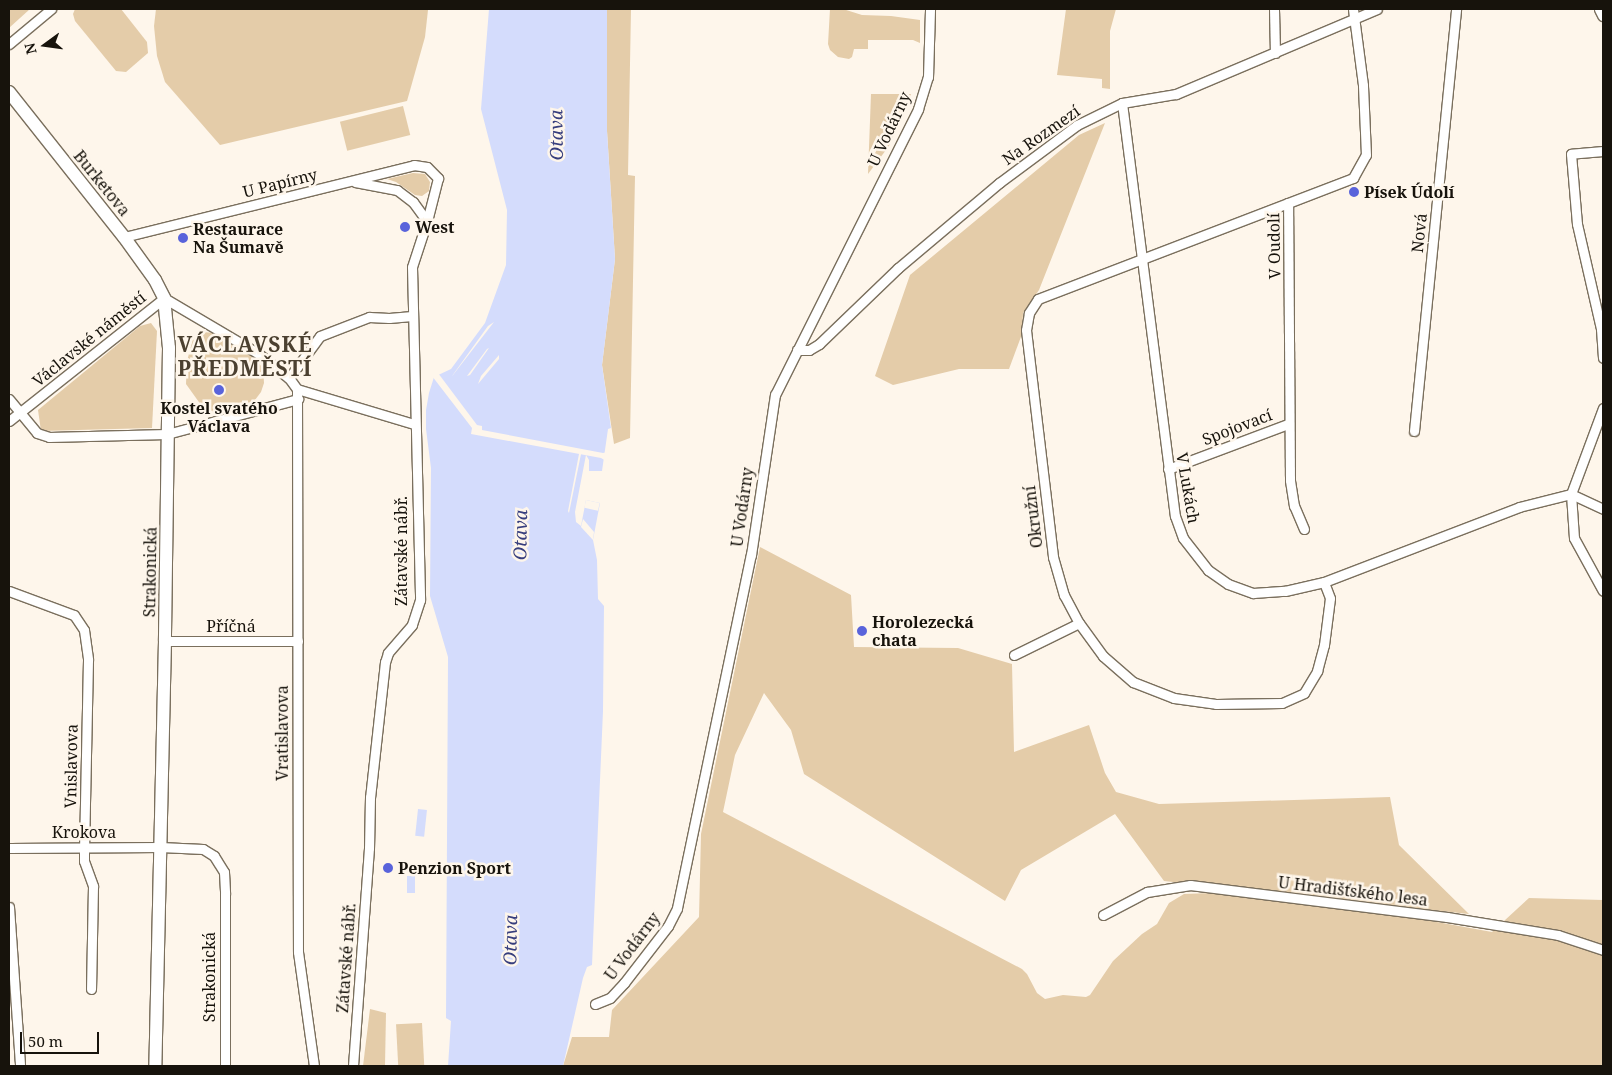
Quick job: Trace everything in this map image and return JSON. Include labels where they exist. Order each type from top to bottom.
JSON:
[{"type":"main road","name":"Burketova","points":[[9,92],[124,236],[155,280],[164,298]]},
{"type":"main road","name":"Strakonická","points":[[155,1066],[165,641],[169,348],[164,298]]},
{"type":"street","points":[[9,44],[51,9]]},
{"type":"street","name":"U Vodárny","points":[[595,1004],[610,998],[624,983],[668,926],[677,908],[749,564],[775,395],[918,109],[928,77],[930,9]]},
{"type":"street","points":[[1274,9],[1275,53]]},
{"type":"street","name":"Na Rozmezí","points":[[797,350],[809,350],[819,344],[898,268],[1038,154],[1077,125],[1122,103],[1176,94],[1275,53],[1353,13],[1377,9]]},
{"type":"street","name":"Nová","points":[[1414,431],[1456,9]]},
{"type":"street","points":[[1600,9],[1603,15]]},
{"type":"street","name":"V Oudolí","points":[[1304,529],[1294,506],[1288,424],[1288,203],[1353,178],[1366,155],[1362,85],[1353,13]]},
{"type":"street","name":"V Lukách","points":[[1122,103],[1175,516],[1183,538],[1208,570],[1228,584],[1253,593],[1285,592],[1324,582],[1518,507],[1571,494]]},
{"type":"street","points":[[1603,152],[1571,154],[1577,224],[1601,329],[1603,358]]},
{"type":"street","name":"U Papírny","points":[[124,236],[414,165],[427,167],[438,178]]},
{"type":"street","name":"Zátavské nábř.","points":[[353,1066],[369,848],[370,797],[385,662],[388,653],[412,625],[420,600],[414,424],[412,267],[427,222],[438,178]]},
{"type":"street","points":[[350,182],[397,190],[413,202],[427,222]]},
{"type":"street","name":"Okružní","points":[[1288,203],[1038,299],[1029,313],[1026,330],[1053,557],[1064,595],[1079,623],[1103,656],[1133,682],[1174,698],[1216,704],[1282,702],[1304,692],[1317,672],[1329,616],[1330,598],[1324,582]]},
{"type":"street","name":"Václavské náměstí","points":[[9,421],[164,298],[259,354],[289,378],[297,389]]},
{"type":"street","points":[[289,378],[320,336],[369,317],[412,316]]},
{"type":"street","points":[[9,399],[37,433],[49,437],[167,434],[298,399],[297,389],[414,424]]},
{"type":"street","name":"Vratislavova","points":[[298,399],[298,952],[314,1066]]},
{"type":"street","points":[[1603,408],[1571,494],[1574,538],[1603,591]]},
{"type":"street","name":"Spojovací","points":[[1168,470],[1288,424]]},
{"type":"street","points":[[1571,494],[1603,509]]},
{"type":"street","name":"Vnislavova","points":[[9,592],[74,615],[84,630],[88,660],[84,861],[93,886],[91,989]]},
{"type":"street","points":[[1014,655],[1079,623]]},
{"type":"street","name":"Příčná","points":[[165,641],[298,641]]},
{"type":"street","name":"Krokova","points":[[9,848],[160,847]]},
{"type":"street","name":"Strakonická","points":[[160,847],[202,849],[214,856],[224,872],[225,1066]]},
{"type":"street","name":"U Hradišťského lesa","points":[[1103,915],[1147,892],[1190,885],[1448,917],[1558,935],[1603,950]]},
{"type":"street","points":[[9,907],[20,1066]]},
{"type":"shaded area","points":[[9,9],[30,9],[9,28]]},
{"type":"shaded area","points":[[75,9],[121,9],[147,42],[148,53],[126,72],[116,71],[75,21],[73,14]]},
{"type":"shaded area","points":[[156,9],[428,10],[425,37],[407,101],[220,145],[165,82],[157,56],[154,26]]},
{"type":"shaded area","points":[[607,9],[631,9],[628,175],[635,176],[630,438],[614,444],[602,365],[615,259],[607,131]]},
{"type":"shaded area","points":[[830,9],[843,9],[862,15],[920,20],[920,43],[913,40],[868,40],[868,49],[854,49],[852,57],[849,59],[838,57],[830,50],[828,44]]},
{"type":"shaded area","points":[[1066,9],[1116,9],[1110,31],[1110,89],[1102,88],[1102,79],[1057,75]]},
{"type":"shaded area","points":[[871,94],[911,94],[889,146],[868,174]]},
{"type":"shaded area","points":[[403,106],[410,135],[347,151],[340,122]]},
{"type":"shaded area","points":[[1105,123],[1039,290],[1023,313],[1022,334],[1009,369],[959,369],[893,385],[875,376],[910,275],[1079,135]]},
{"type":"shaded area","points":[[413,173],[425,174],[430,182],[429,191],[422,196],[415,195],[396,182],[387,179]]},
{"type":"shaded area","points":[[151,323],[157,331],[152,428],[41,431],[38,410],[140,326]]},
{"type":"shaded area","points":[[202,332],[216,333],[244,348],[263,368],[264,383],[261,392],[255,400],[238,411],[225,413],[206,412],[186,384],[187,361],[193,339]]},
{"type":"shaded area","points":[[760,547],[851,595],[854,647],[958,648],[1012,664],[1014,752],[1089,725],[1105,773],[1116,792],[1159,804],[1390,797],[1399,845],[1469,914],[1164,881],[1115,814],[1021,870],[1005,901],[804,774],[791,730],[764,693],[735,755],[723,812],[1022,969],[1027,974],[1037,993],[1045,999],[1063,995],[1086,997],[1090,995],[1113,961],[1142,934],[1157,924],[1169,903],[1184,894],[1211,893],[1415,918],[1492,932],[1529,898],[1603,900],[1603,1066],[563,1066],[572,1037],[609,1037],[612,1010],[699,917],[701,834]]},
{"type":"shaded area","points":[[370,1009],[386,1013],[385,1066],[363,1066]]},
{"type":"shaded area","points":[[422,1023],[424,1066],[398,1066],[396,1024]]},
{"type":"water","name":"Otava","points":[[489,9],[607,9],[607,131],[615,259],[602,365],[611,428],[608,429],[602,471],[589,471],[589,460],[586,455],[575,512],[576,522],[581,526],[586,500],[600,503],[593,540],[597,560],[598,599],[604,606],[603,711],[592,965],[587,967],[583,978],[563,1066],[448,1066],[451,1021],[446,1018],[448,657],[430,596],[431,468],[426,429],[426,410],[434,377],[451,369],[485,323],[506,265],[507,210],[481,109]],"holes":[[[494,322],[452,376],[488,326]],[[489,348],[470,375],[467,376]],[[499,355],[499,359],[478,384],[481,376]],[[579,454],[581,454],[569,513]]]},
{"type":"water","points":[[418,809],[427,810],[424,837],[415,836]]},
{"type":"water","points":[[407,876],[415,876],[415,893],[407,893]]},
{"type":"pier","points":[[438,373],[477,425],[482,426],[482,430],[603,453],[608,452],[606,461],[601,458],[471,434],[472,428],[432,376]]},
{"type":"pier","points":[[586,500],[600,503],[598,511],[584,508]]},
{"type":"pier","points":[[583,519],[594,532],[593,540],[581,527]]},
{"type":"place","name":"Písek Údolí","points":[[1354,192]]},
{"type":"place","name":"West","points":[[405,227]]},
{"type":"place","name":"Restaurace Na Šumavě","points":[[183,238]]},
{"type":"place","name":"Kostel svatého Václava","points":[[219,390]]},
{"type":"place","name":"Horolezecká chata","points":[[862,631]]},
{"type":"place","name":"Penzion Sport","points":[[388,868]]},
{"type":"district","name":"VÁCLAVSKÉ PŘEDMĚSTÍ","points":[[245,356]]}]
